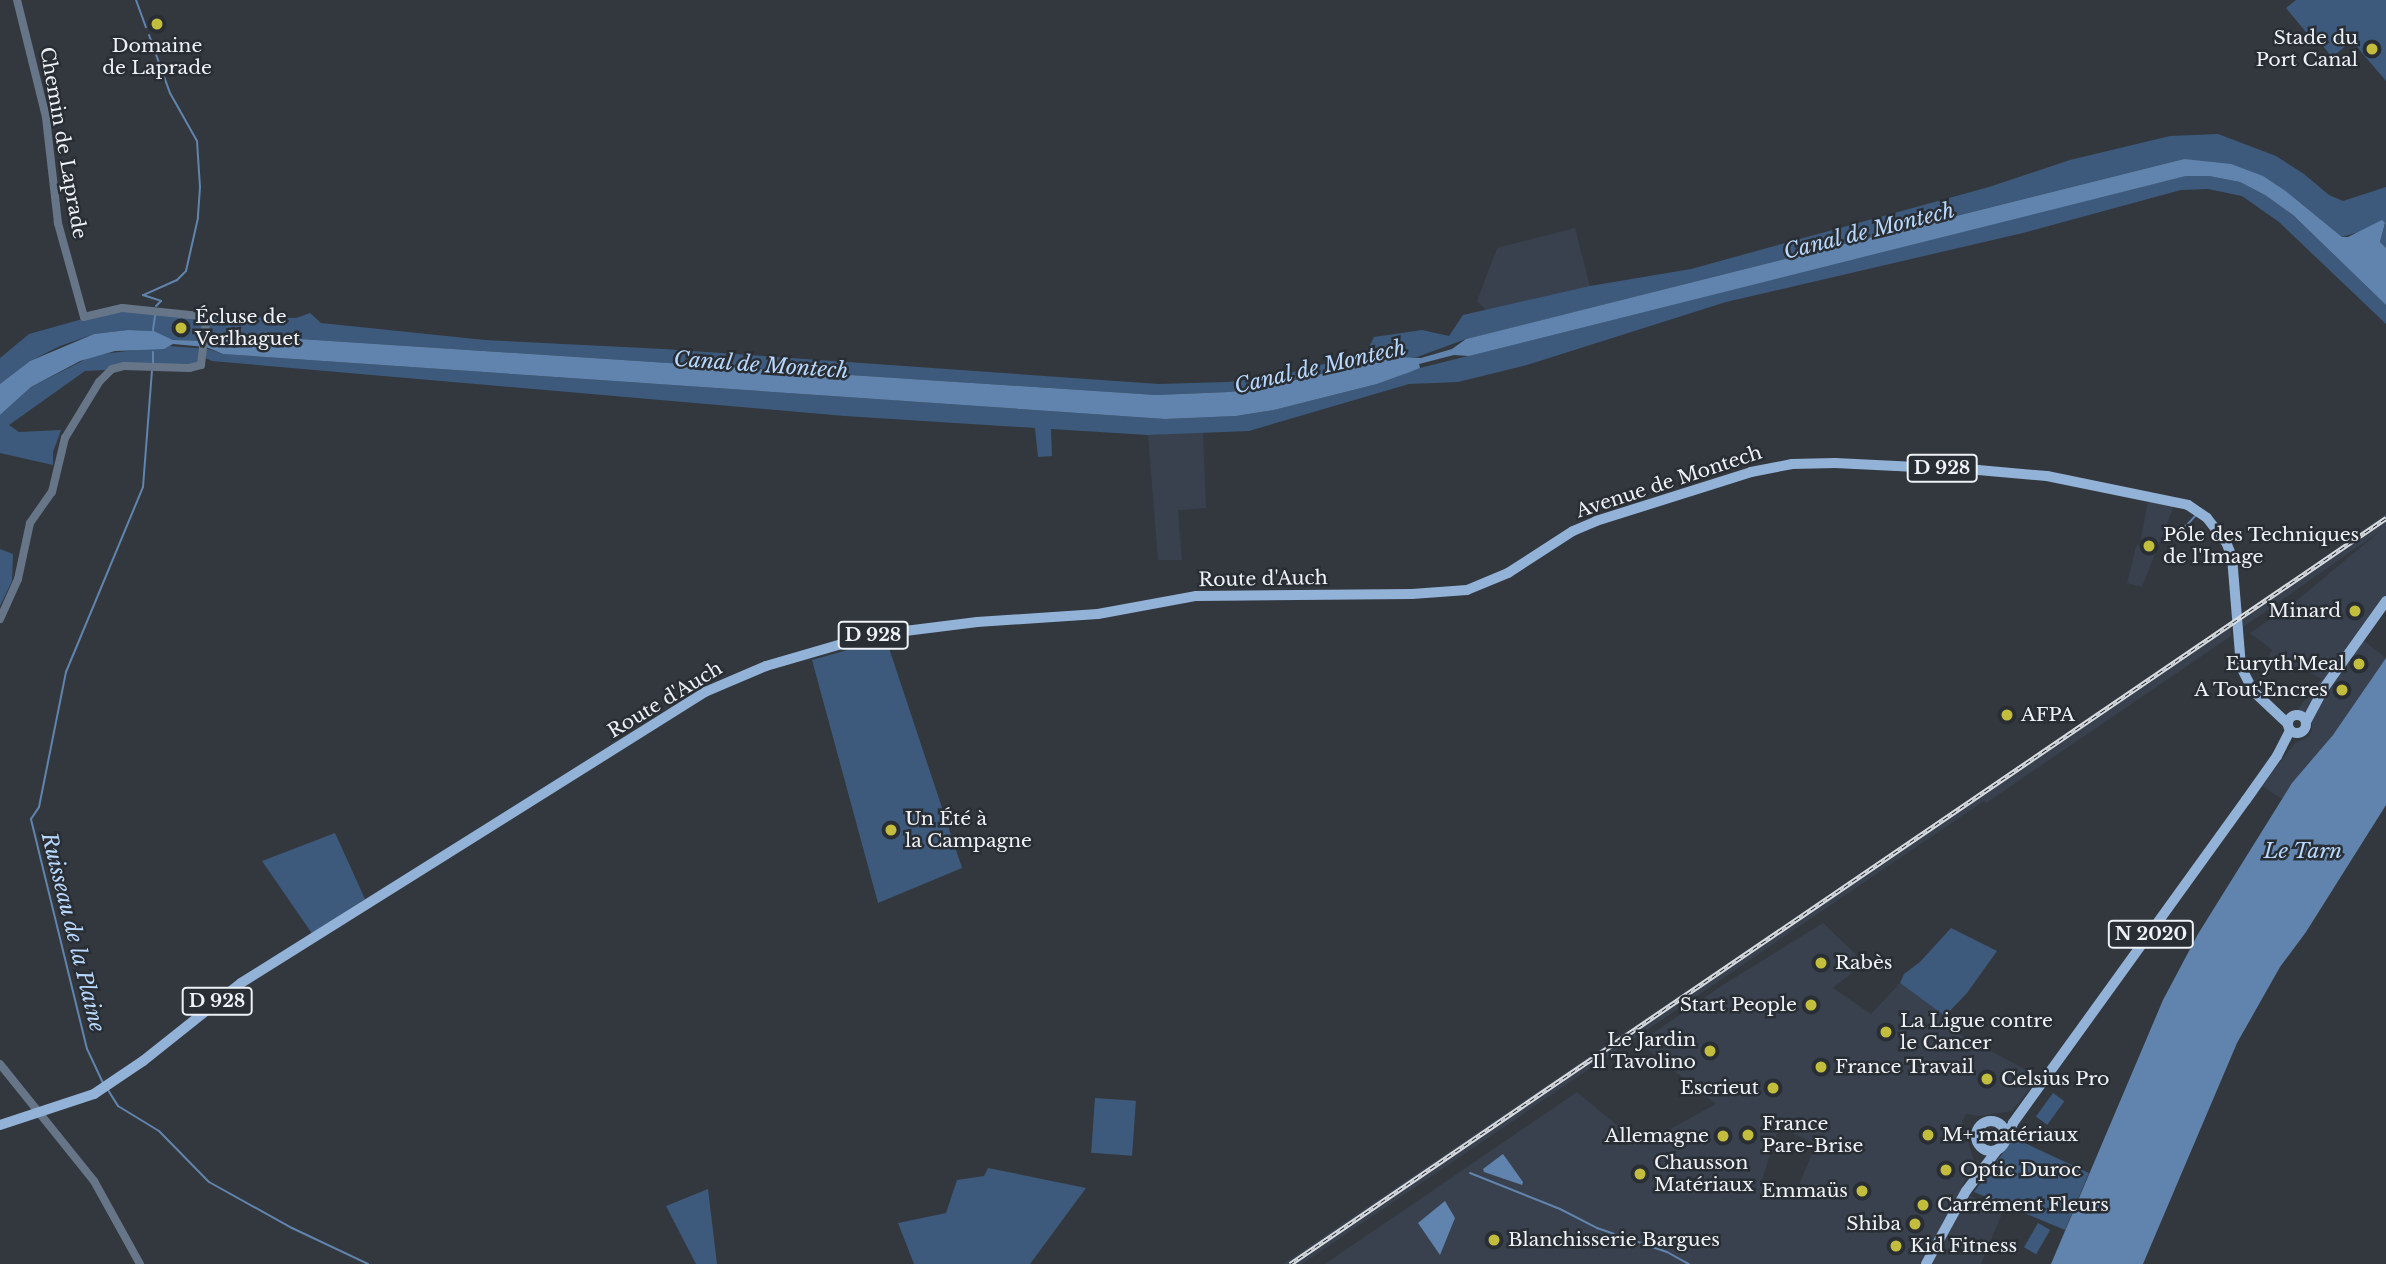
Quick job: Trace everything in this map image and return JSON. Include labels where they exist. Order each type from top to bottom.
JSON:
[{"type":"main road","name":"Avenue de Montech","points":[[1488,583],[1596,521],[1751,472],[1792,464],[1835,463],[1978,470],[2082,482],[2178,501],[2198,511],[2216,528],[2232,558],[2241,667],[2253,691],[2269,707],[2296,723]]},
{"type":"main road","name":"Route d'Auch","points":[[0,1125],[41,1114],[106,1087],[241,983],[705,692],[776,662],[873,635],[965,623],[1098,614],[1196,596],[1412,594],[1467,590],[1488,583]]},
{"type":"main road","points":[[2296,723],[2386,601]]},
{"type":"main road","name":"N 2020","points":[[2023,1111],[2277,756],[2296,723]]},
{"type":"main road","points":[[1977,1175],[1981,1158],[1976,1134],[1979,1127],[2012,1118],[2023,1111]]},
{"type":"main road","points":[[1926,1264],[1977,1175],[2023,1111]]},
{"type":"main road","points":[[1995,1121],[2005,1130],[2005,1139]]},
{"type":"main road","points":[[1979,1144],[1986,1149],[1998,1149]]},
{"type":"street","name":"Chemin de Laprade","points":[[0,619],[18,579],[25,536],[51,492],[61,447],[74,419],[112,369],[154,365],[189,368],[201,365],[206,322],[200,316],[122,308],[84,317],[58,223],[46,117],[17,0]]},
{"type":"street","points":[[0,1064],[107,1199],[141,1264]]},
{"type":"shaded area","name":"Stade du Port Canal","points":[[2296,0],[2386,0],[2386,81],[2352,41],[2332,57],[2314,35],[2310,37],[2286,8]]},
{"type":"shaded area","points":[[2218,134],[2276,156],[2329,195],[2343,201],[2386,187],[2386,248],[2380,242],[2385,224],[2342,237],[2287,192],[2184,159],[1466,339],[1417,357],[1353,366],[1261,388],[1229,392],[1156,395],[239,335],[207,341],[173,340],[154,331],[128,330],[94,334],[60,346],[30,361],[0,384],[0,358],[29,334],[122,308],[167,310],[206,322],[214,317],[296,318],[310,313],[321,323],[485,340],[664,349],[1159,384],[1227,382],[1278,376],[1366,353],[1374,337],[1422,330],[1449,336],[1463,315],[1590,286],[1691,269],[1989,187],[2070,160],[2170,136]]},
{"type":"shaded area","points":[[2186,176],[2209,176],[2240,182],[2265,195],[2293,215],[2386,305],[2386,324],[2279,222],[2242,196],[2208,189],[2181,190],[2023,233],[1726,302],[1527,365],[1458,382],[1409,384],[1249,431],[1148,435],[1051,429],[1052,456],[1038,457],[1035,428],[845,416],[212,361],[203,357],[201,365],[85,371],[9,425],[19,432],[61,430],[53,452],[53,465],[0,453],[0,415],[31,387],[94,355],[169,346],[208,349],[223,354],[1165,419],[1236,416],[1274,410],[1377,384],[1420,368]]},
{"type":"shaded area","points":[[1575,228],[1590,286],[1486,310],[1477,301],[1497,248]]},
{"type":"shaded area","points":[[1203,432],[1206,508],[1178,510],[1182,560],[1158,560],[1148,435]]},
{"type":"shaded area","name":"Pôle des Techniques de l'Image","points":[[2148,501],[2174,506],[2142,587],[2127,583],[2136,547],[2140,544]]},
{"type":"shaded area","points":[[2386,514],[2386,610],[2364,641],[2386,658],[2351,712],[2282,799],[2262,786],[2295,743],[2308,737],[2312,731],[2312,719],[2298,709],[2321,679],[2298,665],[2292,674],[2267,660],[2272,650],[2250,633],[2295,602],[2379,532],[2243,627],[2242,614]]},
{"type":"shaded area","points":[[0,549],[13,554],[12,581],[0,606]]},
{"type":"shaded area","points":[[2230,623],[2231,636],[1986,803],[1984,801],[1302,1264],[1283,1264]]},
{"type":"shaded area","points":[[886,639],[962,868],[878,903],[812,660]]},
{"type":"shaded area","points":[[335,833],[365,899],[313,935],[262,861]]},
{"type":"shaded area","points":[[1823,923],[1865,963],[1833,988],[1871,1014],[1900,983],[1945,1016],[1952,1030],[2039,1077],[2012,1111],[1980,1116],[1966,1114],[1962,1121],[1974,1161],[1960,1191],[2003,1211],[1981,1264],[1325,1264],[1577,1092],[1641,1145],[1716,1104],[1643,1046],[1646,1038],[1723,985]],"holes":[[[1779,1127],[1816,1144],[1793,1199],[1760,1186]]]},
{"type":"shaded area","points":[[1951,928],[1997,951],[1967,993],[1945,1016],[1900,983],[1904,974],[1920,962]]},
{"type":"shaded area","points":[[2053,1093],[2064,1101],[2047,1125],[2036,1116]]},
{"type":"shaded area","points":[[1095,1098],[1136,1101],[1132,1156],[1091,1153]]},
{"type":"shaded area","points":[[2014,1138],[2089,1173],[2065,1230],[1974,1192]]},
{"type":"shaded area","points":[[988,1168],[1086,1188],[1030,1264],[914,1264],[898,1223],[946,1213],[957,1180],[984,1176]]},
{"type":"shaded area","points":[[708,1189],[717,1264],[696,1264],[666,1206]]},
{"type":"shaded area","points":[[2038,1223],[2050,1230],[2036,1254],[2024,1247]]},
{"type":"water","points":[[2184,159],[2231,164],[2263,176],[2342,237],[2348,237],[2382,220],[2385,223],[2380,242],[2386,248],[2386,305],[2293,215],[2265,195],[2240,182],[2209,176],[2186,176],[1469,356],[1454,355],[1419,364],[1420,368],[1377,384],[1274,410],[1236,416],[1165,419],[223,354],[206,347],[173,344],[164,349],[115,351],[80,361],[31,387],[0,415],[0,384],[30,361],[94,334],[128,330],[154,331],[173,340],[207,341],[239,335],[1156,395],[1229,392],[1261,388],[1393,357],[1421,358],[1452,349],[1466,339]]},
{"type":"water","name":"Le Tarn","points":[[2386,658],[2386,805],[2306,932],[2280,967],[2237,1043],[2143,1264],[2051,1264],[2163,1000],[2198,934],[2292,783],[2333,735]]},
{"type":"water","points":[[1503,1154],[1523,1182],[1522,1185],[1484,1172],[1483,1169]]},
{"type":"water","points":[[1445,1201],[1455,1218],[1440,1255],[1418,1223]]},
{"type":"waterway","points":[[136,0],[146,27]]},
{"type":"waterway","points":[[149,35],[170,93],[197,141],[200,187],[198,218],[186,271],[177,280],[143,295],[161,301],[156,306]]},
{"type":"waterway","name":"Ruisseau de la Plaine","points":[[153,330],[155,315]]},
{"type":"waterway","name":"Ruisseau de la Plaine","points":[[153,352],[153,365]]},
{"type":"waterway","name":"Ruisseau de la Plaine","points":[[103,1083],[87,1049],[31,819],[39,807],[66,672],[143,487],[152,371]]},
{"type":"waterway","points":[[2169,535],[2187,525],[2195,516]]},
{"type":"waterway","name":"Ruisseau de la Plaine","points":[[108,1090],[118,1106],[159,1131],[209,1182],[292,1228],[368,1264]]},
{"type":"waterway","points":[[1470,1173],[1560,1209],[1597,1228],[1667,1252],[1689,1264]]},
{"type":"railway","points":[[1290,1264],[2386,518]]},
{"type":"place","name":"Domaine de Laprade","points":[[157,24]]},
{"type":"place","name":"Stade du Port Canal","points":[[2372,49]]},
{"type":"place","name":"Écluse de Verlhaguet","points":[[181,328]]},
{"type":"place","name":"Pôle des Techniques de l'Image","points":[[2149,546]]},
{"type":"place","name":"Minard","points":[[2355,611]]},
{"type":"place","name":"Euryth'Meal","points":[[2359,664]]},
{"type":"place","name":"A Tout'Encres","points":[[2342,690]]},
{"type":"place","name":"AFPA","points":[[2007,715]]},
{"type":"place","name":"Un Été à la Campagne","points":[[891,830]]},
{"type":"place","name":"Rabès","points":[[1821,963]]},
{"type":"place","name":"Start People","points":[[1811,1005]]},
{"type":"place","name":"La Ligue contre le Cancer","points":[[1886,1032]]},
{"type":"place","name":"Le Jardin Il Tavolino","points":[[1710,1051]]},
{"type":"place","name":"France Travail","points":[[1821,1067]]},
{"type":"place","name":"Celsius Pro","points":[[1987,1079]]},
{"type":"place","name":"Escrieut","points":[[1773,1088]]},
{"type":"place","name":"France Pare-Brise","points":[[1748,1135]]},
{"type":"place","name":"M+ matériaux","points":[[1928,1135]]},
{"type":"place","name":"Allemagne","points":[[1723,1136]]},
{"type":"place","name":"Optic Duroc","points":[[1946,1170]]},
{"type":"place","name":"Chausson Matériaux","points":[[1640,1174]]},
{"type":"place","name":"Emmaüs","points":[[1862,1191]]},
{"type":"place","name":"Carrément Fleurs","points":[[1923,1205]]},
{"type":"place","name":"Shiba","points":[[1915,1224]]},
{"type":"place","name":"Blanchisserie Bargues","points":[[1494,1240]]},
{"type":"place","name":"Kid Fitness","points":[[1896,1246]]},
{"type":"water label","name":"Canal de Montech","points":[[1869,231]]},
{"type":"water label","name":"Canal de Montech","points":[[761,365]]},
{"type":"water label","name":"Canal de Montech","points":[[1320,367]]}]
